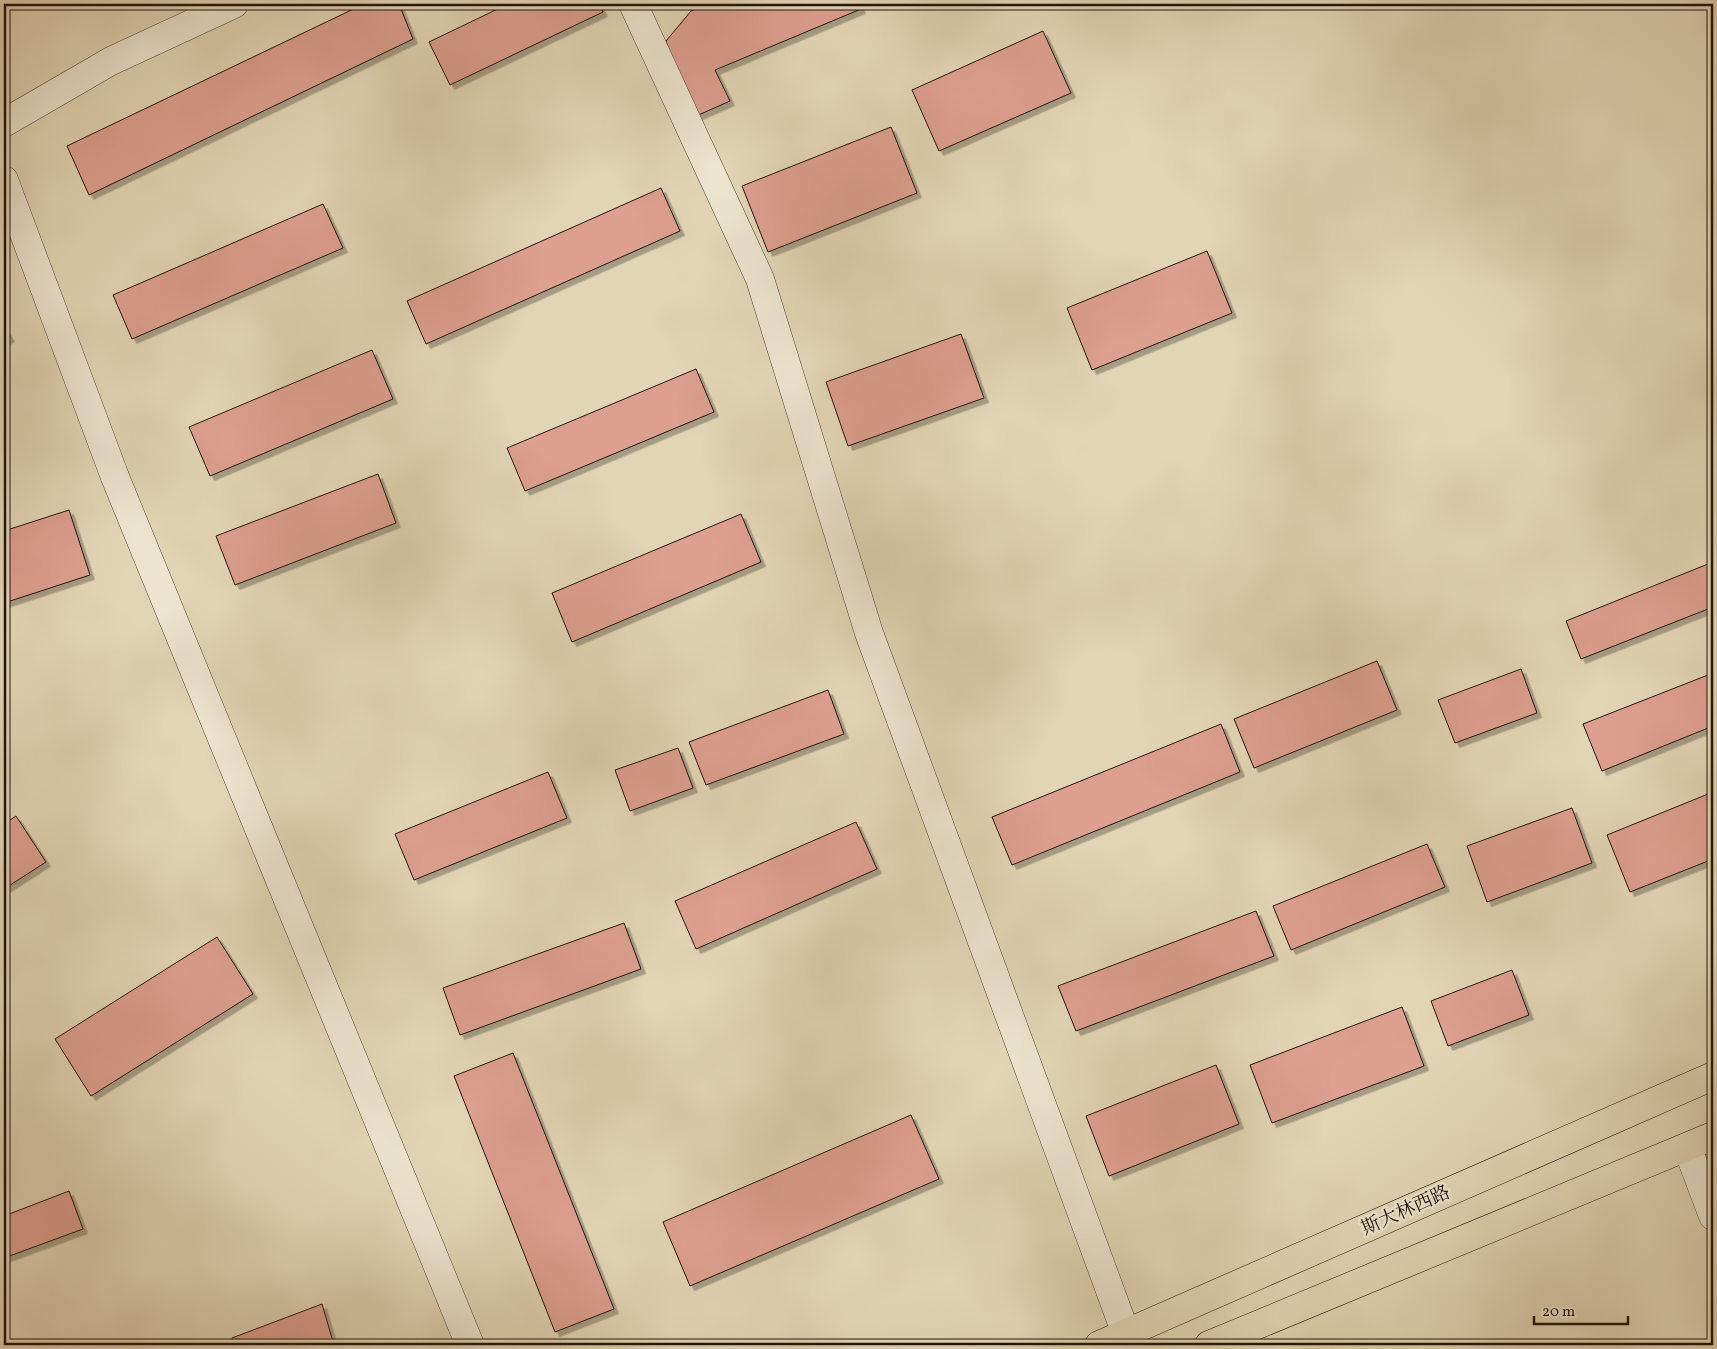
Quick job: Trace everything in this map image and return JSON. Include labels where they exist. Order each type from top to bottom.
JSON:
[{"type":"main road","name":"斯大林西路","points":[[1099,1345],[1713,1076]]},
{"type":"main road","points":[[1209,1345],[1713,1136]]},
{"type":"street","points":[[4,123],[110,61],[234,4]]},
{"type":"street","points":[[633,4],[760,280],[869,633],[1126,1334]]},
{"type":"street","points":[[4,180],[116,477],[470,1345]]},
{"type":"street","points":[[1687,1147],[1713,1216]]},
{"type":"building","points":[[364,4],[399,4],[413,39],[89,195],[67,146]]},
{"type":"building","points":[[508,4],[599,4],[603,12],[450,85],[429,42]]},
{"type":"building","points":[[707,4],[859,4],[861,9],[715,70],[730,101],[694,117],[666,41],[691,11]]},
{"type":"building","points":[[1043,31],[1071,93],[939,151],[912,90]]},
{"type":"building","points":[[891,127],[917,193],[768,252],[742,186]]},
{"type":"building","points":[[661,188],[680,231],[426,344],[407,301]]},
{"type":"building","points":[[323,204],[343,248],[132,339],[113,295]]},
{"type":"building","points":[[1207,251],[1232,313],[1092,370],[1067,308]]},
{"type":"building","points":[[4,327],[10,337],[4,341]]},
{"type":"building","points":[[961,334],[984,398],[848,446],[826,382]]},
{"type":"building","points":[[372,350],[393,399],[210,476],[189,427]]},
{"type":"building","points":[[696,369],[714,412],[525,491],[507,448]]},
{"type":"building","points":[[378,474],[396,523],[235,585],[216,536]]},
{"type":"building","points":[[69,510],[90,575],[4,603],[4,531]]},
{"type":"building","points":[[741,514],[761,562],[572,642],[552,593]]},
{"type":"building","points":[[1713,562],[1713,607],[1581,659],[1566,621]]},
{"type":"building","points":[[1377,661],[1397,710],[1254,768],[1234,719]]},
{"type":"building","points":[[1521,669],[1537,713],[1455,743],[1438,700]]},
{"type":"building","points":[[1713,673],[1713,726],[1602,771],[1583,724]]},
{"type":"building","points":[[828,690],[844,734],[706,785],[689,742]]},
{"type":"building","points":[[1221,724],[1240,772],[1012,865],[992,817]]},
{"type":"building","points":[[678,748],[693,788],[630,811],[615,770]]},
{"type":"building","points":[[548,772],[567,818],[414,880],[395,834]]},
{"type":"building","points":[[1713,792],[1713,859],[1630,892],[1607,835]]},
{"type":"building","points":[[1572,808],[1592,863],[1487,902],[1467,846]]},
{"type":"building","points":[[16,816],[46,862],[4,889],[4,824]]},
{"type":"building","points":[[856,822],[877,869],[696,949],[675,901]]},
{"type":"building","points":[[1427,844],[1445,887],[1291,950],[1273,906]]},
{"type":"building","points":[[1256,911],[1274,956],[1076,1031],[1058,986]]},
{"type":"building","points":[[624,923],[641,969],[460,1035],[443,988]]},
{"type":"building","points":[[217,937],[253,994],[91,1096],[55,1039]]},
{"type":"building","points":[[1512,970],[1529,1015],[1448,1046],[1431,1001]]},
{"type":"building","points":[[1402,1007],[1424,1066],[1272,1123],[1250,1065]]},
{"type":"building","points":[[513,1053],[614,1309],[555,1332],[454,1076]]},
{"type":"building","points":[[1216,1065],[1239,1124],[1109,1176],[1086,1116]]},
{"type":"building","points":[[911,1115],[939,1179],[690,1286],[663,1222]]},
{"type":"building","points":[[69,1191],[83,1229],[4,1258],[4,1216]]},
{"type":"building","points":[[322,1304],[334,1345],[234,1345],[232,1338]]}]
